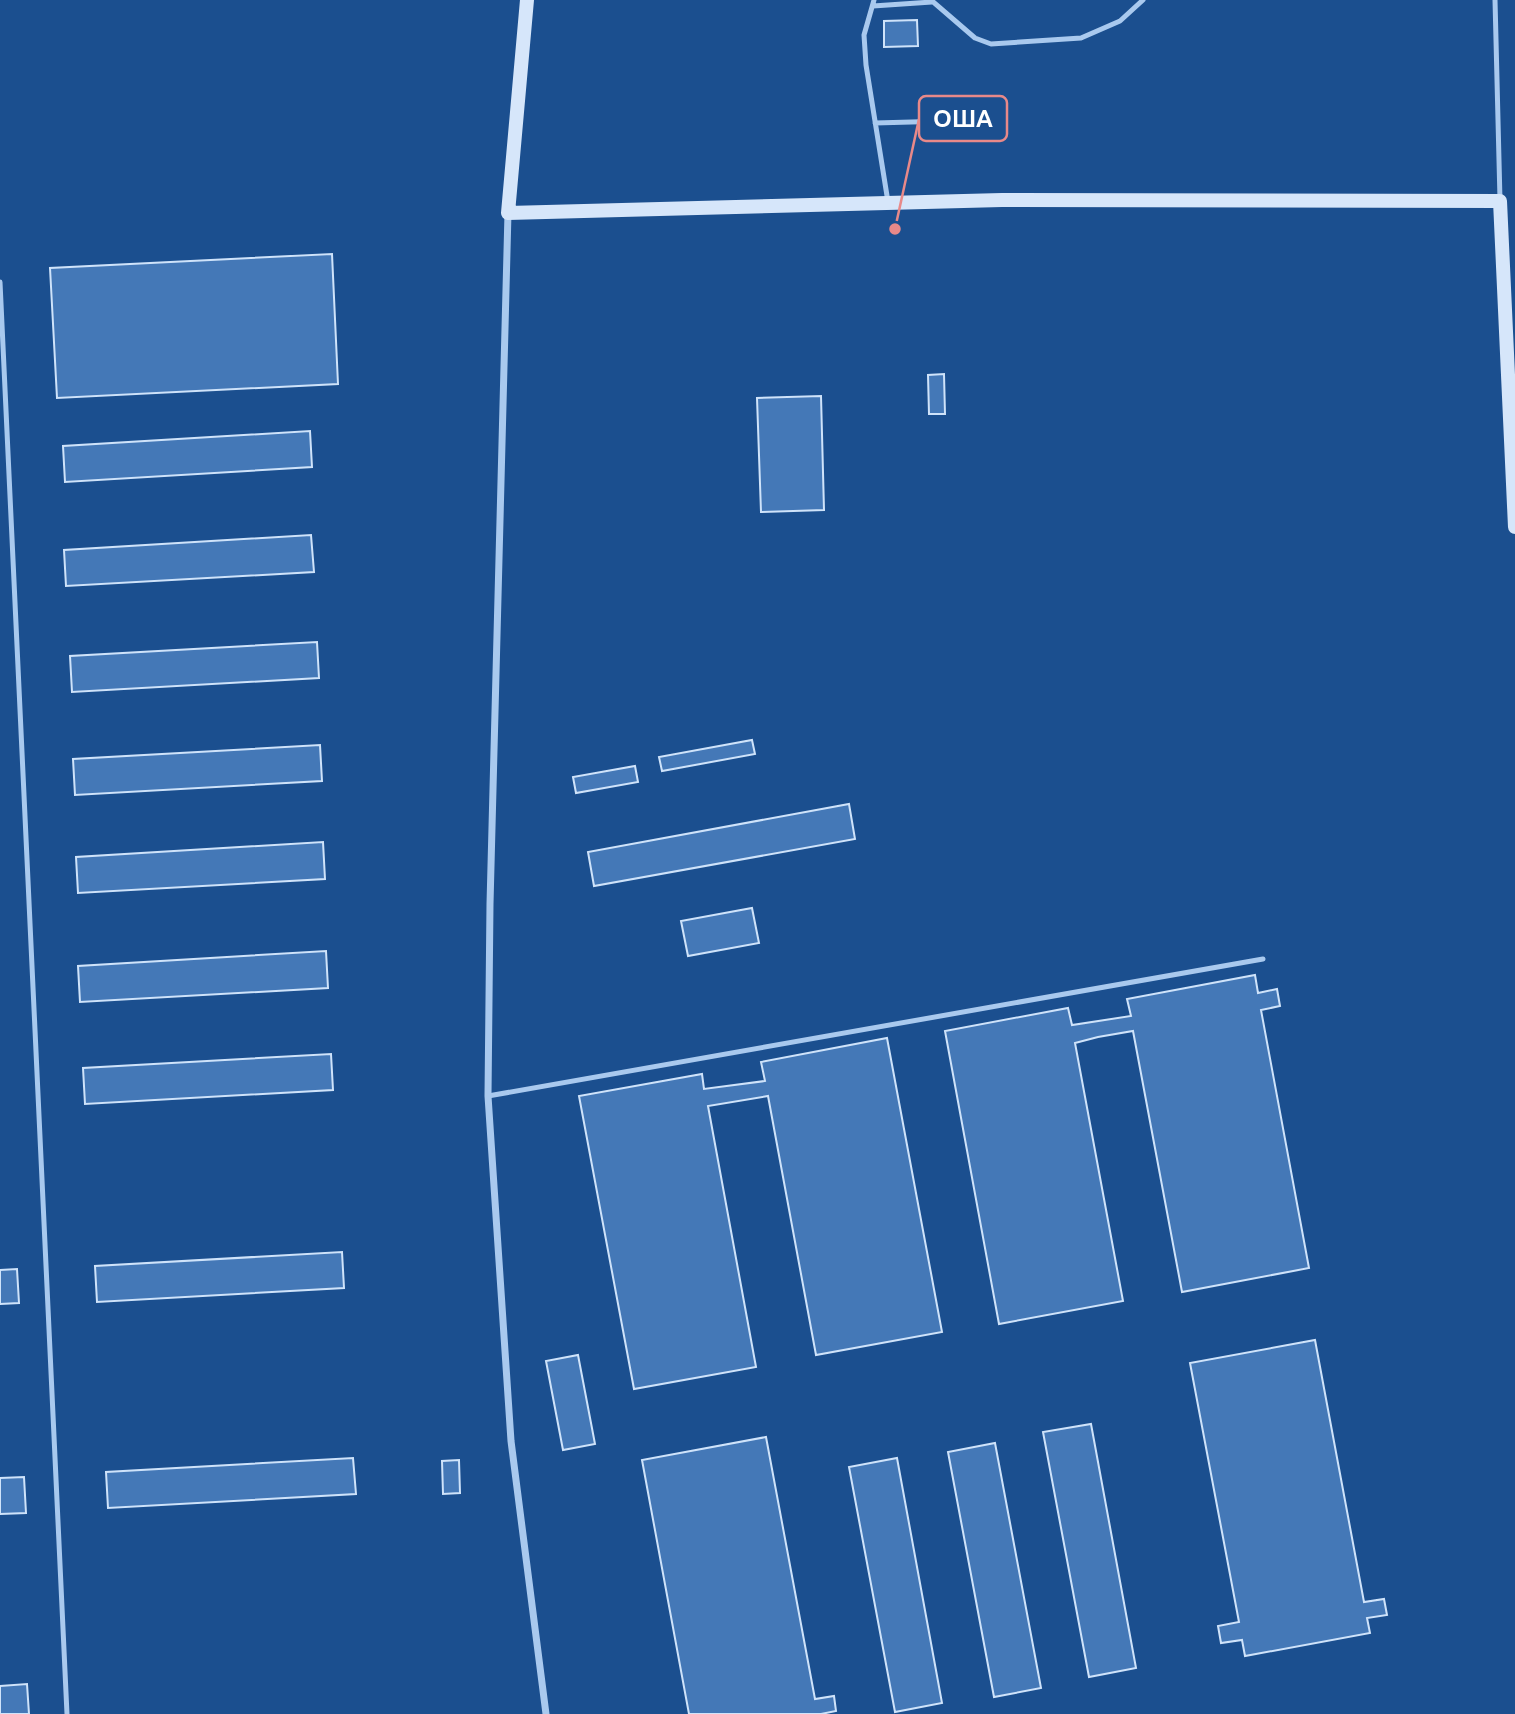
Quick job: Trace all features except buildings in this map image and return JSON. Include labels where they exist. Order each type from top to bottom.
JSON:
[{"type":"street","points":[[527,0],[508,213],[490,904],[488,1096],[510,1441],[546,1714]]},
{"type":"street","points":[[508,213],[888,202],[1500,201],[1515,527]]},
{"type":"lane","points":[[888,202],[864,35],[873,3],[931,1],[975,38],[991,44],[1081,38],[1120,21],[1143,0]]},
{"type":"lane","points":[[1495,0],[1500,201]]},
{"type":"lane","points":[[875,123],[984,120]]},
{"type":"lane","points":[[0,282],[67,1714]]},
{"type":"lane","points":[[488,1096],[1263,959]]},
{"type":"place","name":"ОША","points":[[895,229]]}]
